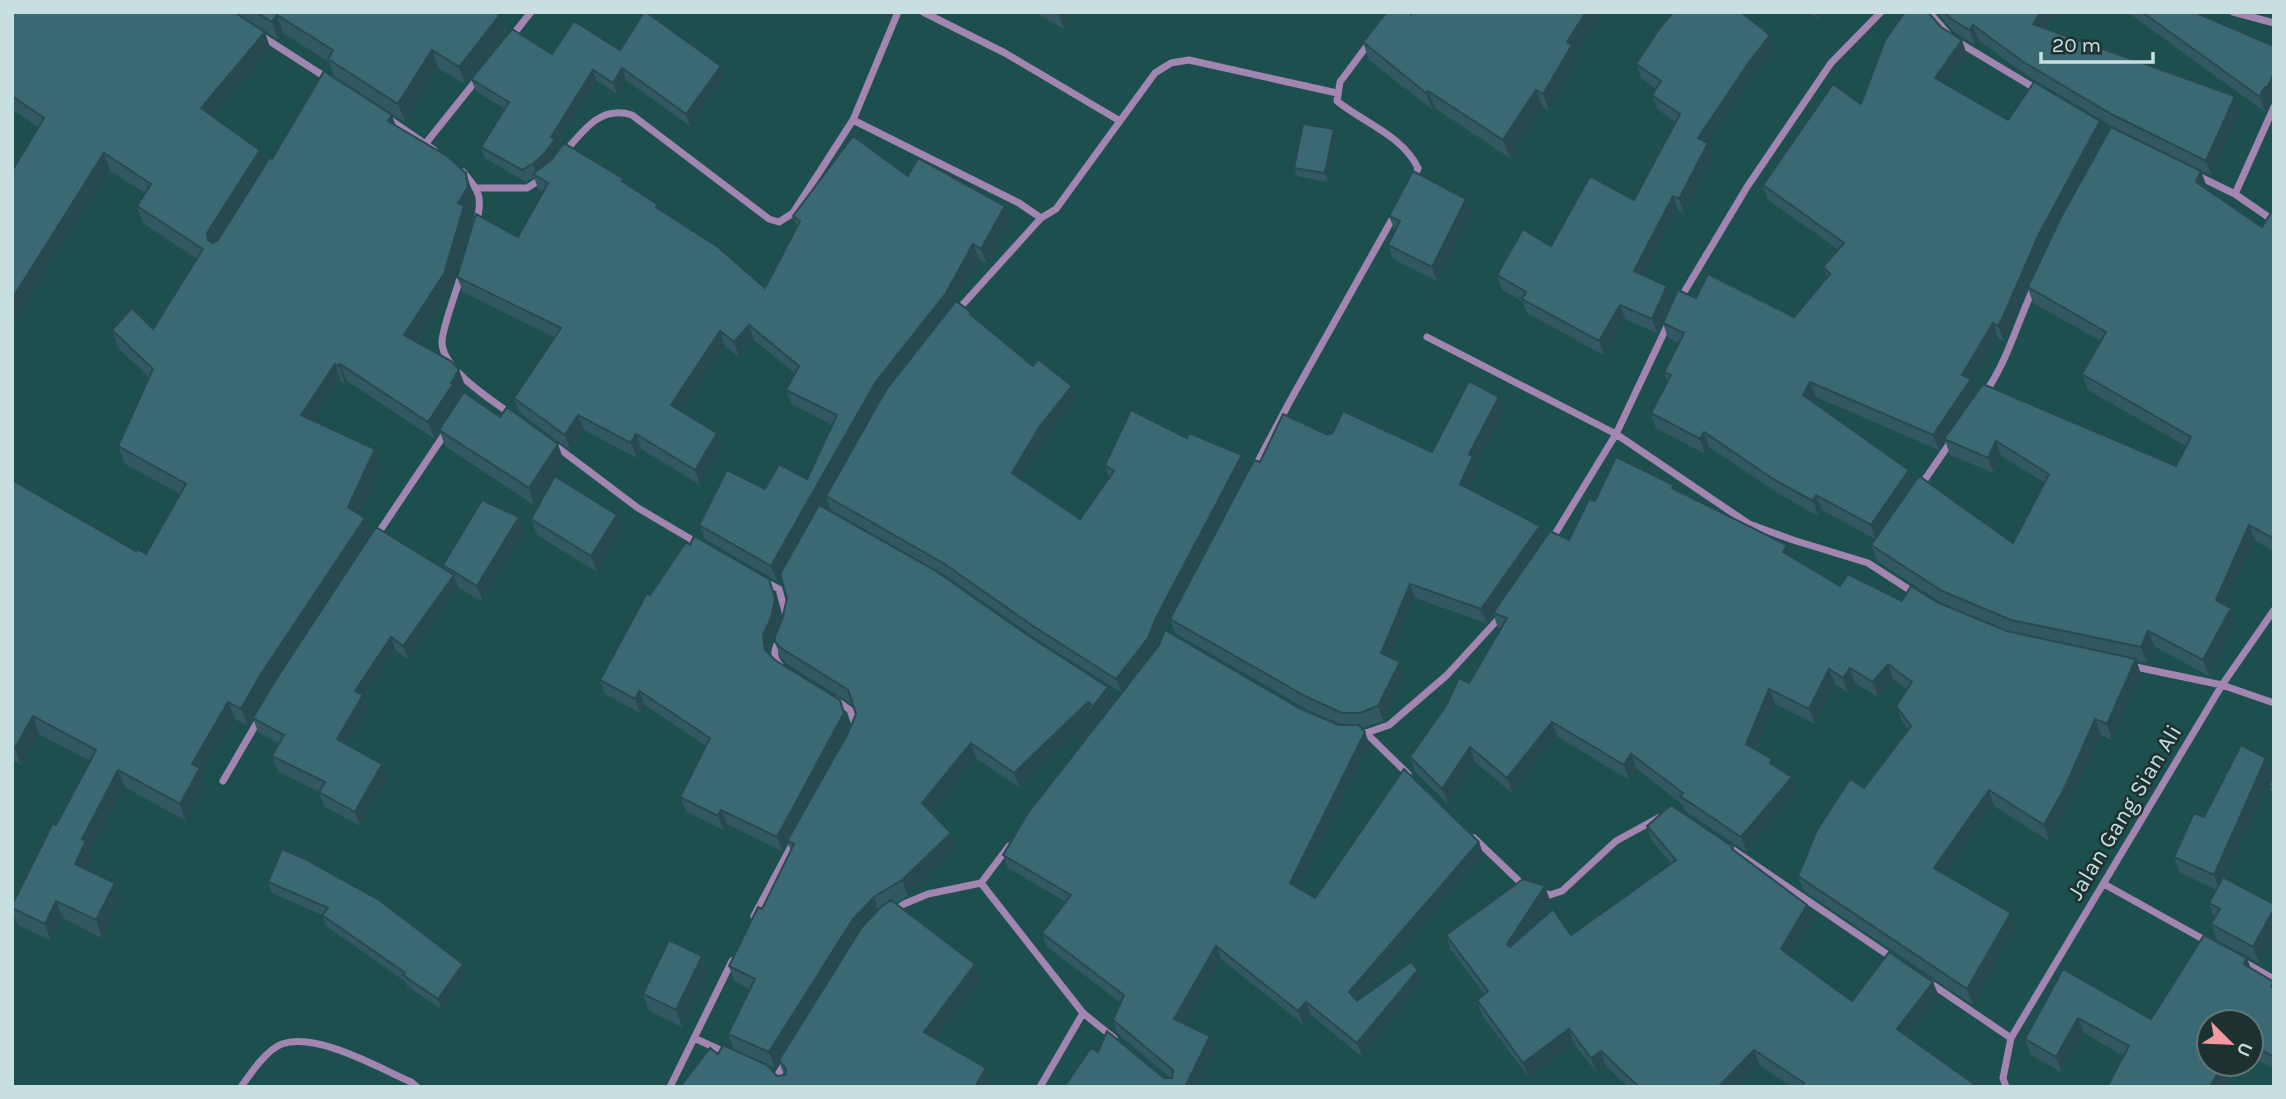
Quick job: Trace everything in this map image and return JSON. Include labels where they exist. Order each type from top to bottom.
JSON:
[{"type":"street","points":[[505,45],[531,12]]},
{"type":"street","points":[[559,159],[590,122],[618,111],[632,115],[769,219],[779,222],[793,213],[853,120],[898,12]]},
{"type":"street","points":[[923,12],[1005,53],[1120,121]]},
{"type":"street","points":[[1678,303],[1747,187],[1831,64],[1881,12]]},
{"type":"street","points":[[1929,12],[1951,38],[2044,93]]},
{"type":"street","points":[[2233,12],[2274,23]]},
{"type":"street","points":[[247,27],[340,86]]},
{"type":"street","points":[[1377,32],[1340,82],[1337,101],[1399,142],[1412,155],[1418,168],[1408,190]]},
{"type":"street","points":[[951,317],[1041,218],[1056,209],[1155,73],[1171,63],[1189,60],[1337,93]]},
{"type":"street","points":[[426,143],[487,67]]},
{"type":"street","points":[[322,91],[329,79]]},
{"type":"street","points":[[2235,194],[2274,107]]},
{"type":"street","points":[[383,115],[444,157]]},
{"type":"street","points":[[853,120],[1019,203],[1041,218]]},
{"type":"street","points":[[453,164],[478,188],[481,207],[473,233]]},
{"type":"street","points":[[478,188],[527,188],[552,168]]},
{"type":"street","points":[[2186,170],[2235,194],[2274,221]]},
{"type":"street","points":[[1251,475],[1401,202]]},
{"type":"street","points":[[462,272],[442,342],[447,360],[476,388],[519,420]]},
{"type":"street","points":[[1981,399],[2008,352],[2035,284]]},
{"type":"street","points":[[1549,544],[1616,434],[1672,315]]},
{"type":"street","points":[[1427,337],[1616,434],[1749,524],[1868,563],[1923,598]]},
{"type":"street","points":[[468,399],[476,388]]},
{"type":"street","points":[[375,538],[453,422]]},
{"type":"street","points":[[1913,497],[1958,432]]},
{"type":"street","points":[[541,436],[638,508],[707,548]]},
{"type":"street","points":[[1868,563],[1875,552]]},
{"type":"street","points":[[755,575],[779,589],[787,613],[784,623]]},
{"type":"street","points":[[779,589],[785,578]]},
{"type":"street","points":[[1346,733],[1366,733],[1389,725],[1447,675],[1506,607]]},
{"type":"street","name":"Jalan Gang Sian Ali","points":[[2006,1087],[2003,1078],[2011,1038],[2222,685],[2274,610]]},
{"type":"street","points":[[782,634],[774,650],[775,660],[783,669]]},
{"type":"street","points":[[2118,664],[2222,685],[2274,703]]},
{"type":"street","points":[[831,697],[850,709],[856,729],[852,737]]},
{"type":"street","points":[[223,780],[260,716]]},
{"type":"street","points":[[1366,733],[1415,781]]},
{"type":"street","points":[[1464,828],[1523,885],[1550,895],[1562,891],[1616,841],[1669,811]]},
{"type":"street","points":[[750,925],[795,840]]},
{"type":"street","points":[[883,918],[904,904],[928,894],[981,883],[1014,840]]},
{"type":"street","points":[[1722,843],[1907,968]]},
{"type":"street","points":[[981,883],[1083,1013],[1123,1046]]},
{"type":"street","points":[[2104,884],[2214,945]]},
{"type":"street","points":[[670,1087],[737,950]]},
{"type":"street","points":[[2238,959],[2274,979]]},
{"type":"street","points":[[1918,975],[2011,1038]]},
{"type":"street","points":[[1040,1087],[1083,1013]]},
{"type":"street","points":[[694,1038],[742,1060]]},
{"type":"street","points":[[241,1087],[258,1064],[280,1044],[302,1041],[323,1044],[417,1087]]},
{"type":"street","points":[[777,1076],[790,1054]]},
{"type":"street","points":[[765,1071],[777,1076],[786,1087]]},
{"type":"building","points":[[12,12],[234,12],[265,32],[201,108],[260,150],[207,233],[208,240],[213,243],[218,240],[270,157],[272,159],[324,71],[392,115],[388,121],[447,156],[466,173],[468,187],[458,203],[464,206],[444,274],[404,335],[451,361],[459,369],[451,383],[453,384],[428,422],[340,364],[335,364],[301,415],[375,449],[348,507],[365,518],[261,674],[241,709],[228,702],[192,764],[200,768],[180,804],[118,770],[82,839],[86,841],[75,864],[115,883],[96,920],[56,901],[45,924],[12,908],[12,905],[53,823],[56,825],[96,750],[33,716],[15,748],[12,746],[12,480],[136,551],[137,549],[146,554],[186,484],[118,446],[153,369],[112,330],[132,308],[153,329],[203,249],[137,206],[151,184],[104,153],[12,299],[12,171],[44,118],[12,96]]},
{"type":"building","points":[[256,12],[498,12],[499,16],[459,67],[432,50],[398,104],[328,59],[333,50],[277,15],[272,22]]},
{"type":"building","points":[[644,12],[721,66],[686,114],[622,68],[613,83],[593,70],[551,137],[555,139],[533,164],[522,170],[481,147],[509,102],[471,79],[512,29],[552,54],[574,21],[620,50]]},
{"type":"building","points":[[1387,12],[1586,12],[1567,42],[1572,45],[1543,94],[1536,90],[1503,140],[1428,91],[1426,93],[1363,42]]},
{"type":"building","points":[[1673,12],[1741,12],[1770,35],[1698,138],[1708,143],[1679,199],[1673,196],[1634,271],[1667,286],[1652,319],[1620,305],[1599,341],[1522,299],[1526,292],[1497,275],[1523,229],[1551,246],[1590,176],[1634,200],[1680,114],[1652,95],[1661,81],[1636,64]]},
{"type":"building","points":[[1905,12],[1928,12],[1941,27],[1962,40],[1935,78],[2008,120],[2034,82],[2100,121],[2039,234],[2002,319],[1998,326],[1993,323],[1962,375],[1971,379],[1933,435],[1810,382],[1803,395],[1909,470],[1871,525],[1816,495],[1813,501],[1773,479],[1704,432],[1700,439],[1651,413],[1671,375],[1664,372],[1684,333],[1663,323],[1678,290],[1696,298],[1708,274],[1794,317],[1830,274],[1823,267],[1844,243],[1763,185],[1833,84],[1861,104],[1885,40]]},
{"type":"building","points":[[1944,12],[2041,12],[2033,24],[2235,96],[2206,161],[2111,114],[2022,61],[1973,25],[1969,30]]},
{"type":"building","points":[[2142,12],[2194,12],[2274,46],[2274,73],[2268,86],[2263,89],[2260,97]]},
{"type":"building","points":[[1303,124],[1334,129],[1325,173],[1294,168]]},
{"type":"building","points":[[2111,127],[2201,171],[2196,182],[2262,227],[2274,208],[2274,539],[2249,525],[2216,600],[2231,608],[2203,660],[2148,631],[2141,647],[2011,620],[1942,591],[1871,545],[1919,476],[2013,543],[2049,474],[1996,441],[1988,458],[1944,439],[1983,384],[2176,466],[2191,437],[2082,374],[2106,332],[2028,287],[2060,219]]},
{"type":"building","points":[[853,136],[908,176],[918,158],[1005,206],[981,249],[973,244],[946,293],[875,383],[771,566],[699,525],[727,470],[765,489],[779,464],[807,479],[837,415],[786,390],[799,366],[749,325],[734,342],[720,331],[671,405],[717,433],[695,470],[636,434],[631,443],[578,415],[565,435],[514,398],[561,328],[457,277],[476,214],[518,237],[548,183],[533,174],[552,159],[564,143],[624,179],[622,181],[657,204],[656,207],[718,247],[765,288],[800,221],[793,216]]},
{"type":"building","points":[[1413,171],[1466,199],[1432,267],[1388,245],[1400,221],[1389,216]]},
{"type":"building","points":[[956,301],[1033,366],[1038,359],[1072,386],[1040,426],[1012,473],[1080,519],[1114,471],[1105,465],[1131,410],[1187,438],[1189,433],[1242,455],[1148,638],[1116,679],[1033,626],[943,563],[826,496],[886,390]]},
{"type":"building","points":[[1469,381],[1499,397],[1469,454],[1473,456],[1460,484],[1540,526],[1481,609],[1410,584],[1381,653],[1400,662],[1378,706],[1360,713],[1342,713],[1305,696],[1170,619],[1254,460],[1260,462],[1283,414],[1328,435],[1332,434],[1343,411],[1432,452]]},
{"type":"building","points":[[464,392],[500,417],[507,407],[558,444],[529,488],[439,430]]},
{"type":"building","points":[[1616,457],[1787,545],[1783,552],[1840,586],[1848,574],[1902,601],[1911,586],[1937,602],[2007,631],[2136,659],[2107,724],[2095,719],[2065,787],[2044,825],[1989,790],[1934,868],[2011,913],[1967,989],[1798,876],[1817,830],[1850,779],[1864,788],[1911,726],[1896,706],[1912,682],[1888,664],[1873,682],[1850,668],[1843,678],[1829,669],[1809,709],[1769,689],[1746,744],[1772,759],[1770,763],[1792,777],[1741,837],[1680,796],[1683,793],[1631,754],[1624,765],[1552,722],[1507,778],[1470,747],[1442,789],[1410,757],[1447,704],[1459,678],[1469,683],[1507,618],[1493,613],[1550,531],[1569,540],[1589,499],[1595,501]]},
{"type":"building","points":[[555,476],[617,515],[591,556],[531,519]]},
{"type":"building","points":[[482,500],[519,517],[477,586],[443,565]]},
{"type":"building","points":[[819,505],[936,571],[1108,687],[1077,727],[1091,704],[1088,702],[1014,773],[971,743],[922,803],[951,833],[902,880],[874,897],[853,919],[769,1052],[728,1034],[755,979],[729,966],[758,907],[762,909],[794,844],[787,841],[856,714],[848,690],[775,642],[787,598],[780,574]]},
{"type":"building","points":[[376,527],[454,575],[403,646],[391,637],[355,691],[363,695],[337,739],[382,764],[355,812],[319,792],[325,782],[272,756],[284,735],[253,718]]},
{"type":"building","points":[[694,536],[769,579],[775,599],[771,618],[763,635],[765,650],[775,660],[840,700],[844,713],[777,837],[721,810],[718,816],[680,797],[710,738],[639,691],[635,699],[600,680],[647,593],[650,595],[686,542],[690,545]]},
{"type":"building","points":[[1165,630],[1299,708],[1339,725],[1359,725],[1365,732],[1290,883],[1315,898],[1404,769],[1479,842],[1349,992],[1357,1001],[1411,962],[1418,970],[1357,1043],[1306,1002],[1298,1011],[1216,946],[1174,1019],[1210,1036],[1185,1087],[1064,1087],[1091,1048],[1098,1052],[1107,1031],[1164,1078],[1172,1078],[1173,1070],[1113,1020],[1124,995],[1042,933],[1071,895],[1003,855],[1028,813],[1159,645]]},
{"type":"building","points":[[2241,745],[2266,758],[2214,875],[2174,857],[2194,813],[2204,817]]},
{"type":"building","points":[[1671,805],[1733,847],[1732,849],[1807,905],[1781,949],[1852,1001],[1889,952],[1933,982],[1897,1029],[1974,1084],[1971,1087],[1802,1087],[1804,1083],[1754,1050],[1718,1087],[1639,1087],[1601,1051],[1591,1058],[1569,1029],[1523,1063],[1477,1000],[1488,991],[1446,935],[1523,879],[1545,886],[1507,944],[1510,947],[1553,909],[1571,935],[1676,860],[1647,826]]},
{"type":"building","points":[[282,849],[379,900],[463,964],[438,999],[322,915],[328,908],[268,882]]},
{"type":"building","points":[[2223,877],[2274,904],[2274,909],[2253,947],[2211,924],[2220,909],[2209,903]]},
{"type":"building","points":[[891,900],[975,964],[924,1032],[986,1068],[975,1087],[680,1087],[710,1048],[718,1054],[723,1045],[767,1065],[777,1076],[785,1075],[786,1069],[779,1060],[862,927]]},
{"type":"building","points":[[2204,935],[2247,958],[2244,964],[2274,982],[2271,986],[2274,988],[2274,1057],[2265,1052],[2265,1008],[2195,1008],[2195,1078],[2215,1078],[2210,1087],[2107,1087],[2129,1046],[2078,1018],[2056,1057],[2025,1039],[2063,969],[2151,1019]]},
{"type":"building","points":[[669,940],[702,956],[676,1010],[643,994]]}]
